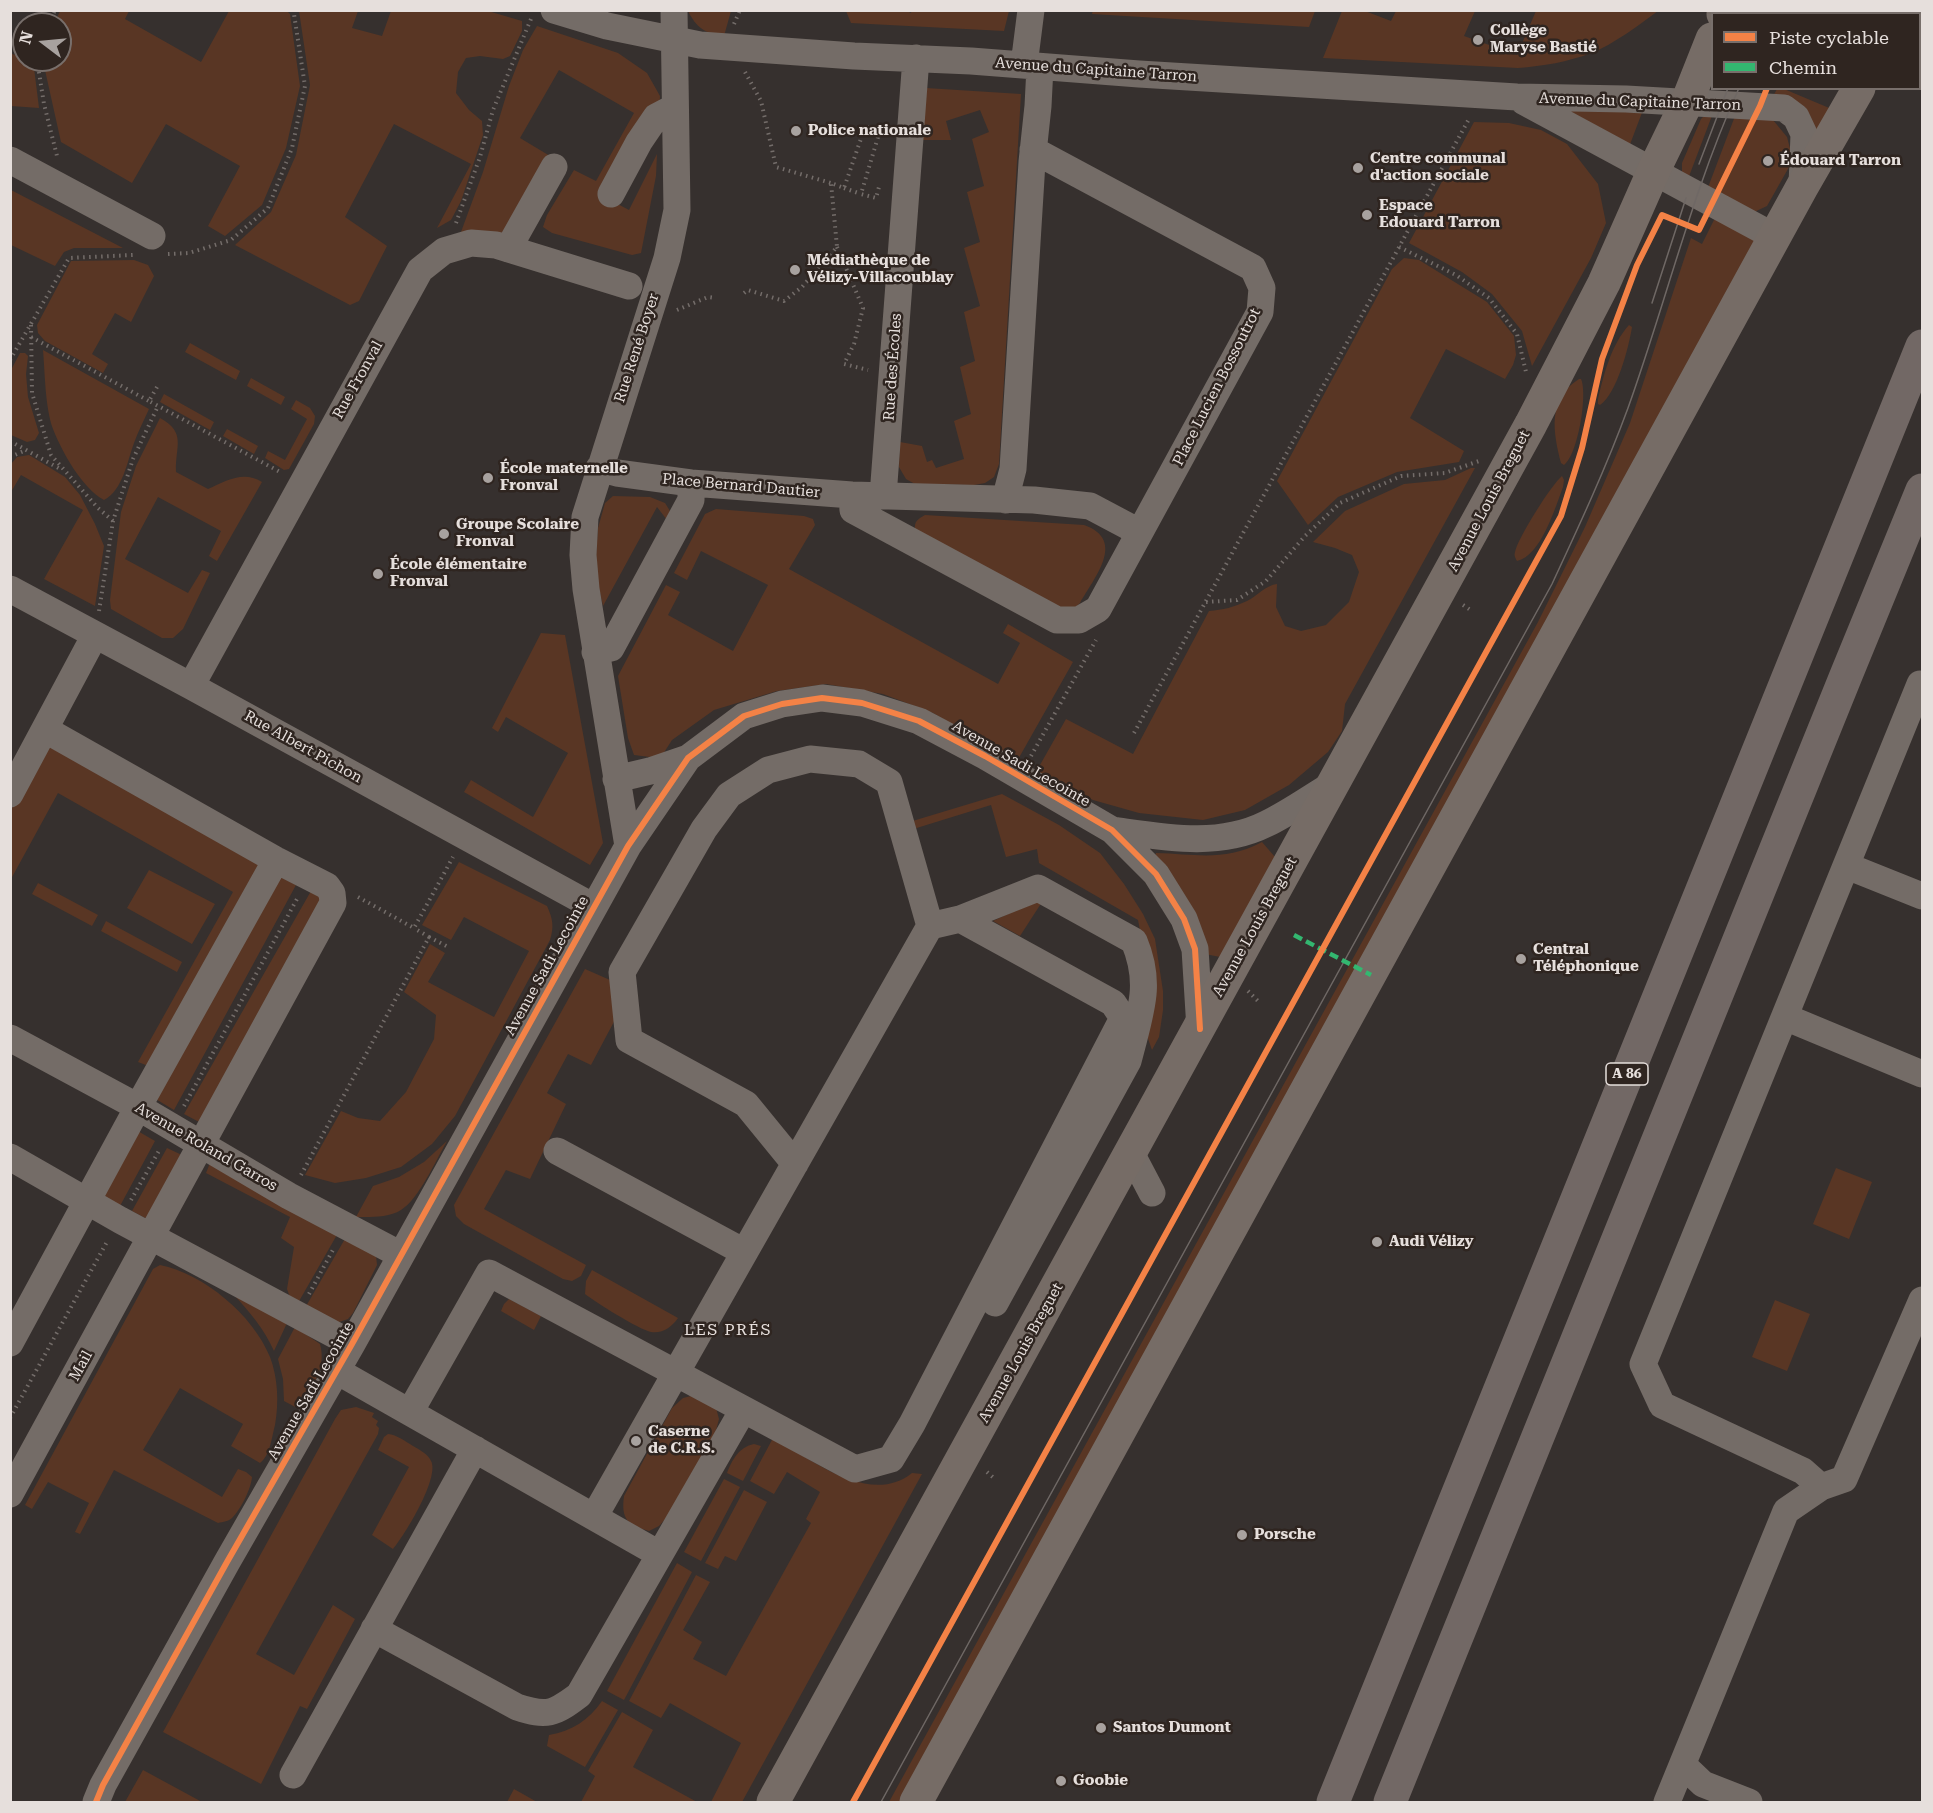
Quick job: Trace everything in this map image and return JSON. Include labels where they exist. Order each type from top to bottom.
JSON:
[{"type":"highway","name":"A 86","points":[[1333,1803],[1864,486],[1923,346]]},
{"type":"highway","points":[[1390,1803],[1923,490]]},
{"type":"main road","name":"Avenue Louis Breguet","points":[[773,1803],[1531,424],[1605,283],[1711,44]]},
{"type":"main road","points":[[916,1803],[1858,90]]},
{"type":"street","name":"Avenue du Capitaine Tarron","points":[[554,10],[607,26],[700,45],[1516,97],[1626,99],[1784,108],[1796,117],[1804,134],[1802,188]]},
{"type":"street","points":[[626,10],[676,41]]},
{"type":"street","name":"Rue René Boyer","points":[[628,846],[586,589],[583,555],[585,517],[667,258],[677,210],[674,10]]},
{"type":"street","points":[[1005,500],[1013,469],[1033,150],[1038,106],[1032,66],[1031,10]]},
{"type":"street","name":"Rue des Écoles","points":[[883,496],[916,58]]},
{"type":"street","name":"Avenue du Capitaine Tarron","points":[[1516,97],[1775,237]]},
{"type":"street","points":[[611,194],[639,142],[656,117],[675,107]]},
{"type":"street","name":"Place Lucien Bossoutrot","points":[[1033,150],[1253,268],[1262,288],[1260,312],[1098,609]]},
{"type":"street","points":[[10,160],[64,190],[151,249]]},
{"type":"street","points":[[508,249],[554,167]]},
{"type":"street","name":"Rue Fronval","points":[[191,686],[420,270],[444,251],[471,243],[496,245],[629,286]]},
{"type":"street","name":"Place Bernard Dautier","points":[[599,468],[617,473],[691,483],[883,496]]},
{"type":"street","points":[[595,652],[611,648],[691,500],[691,483]]},
{"type":"street","points":[[852,495],[853,510],[1057,620],[1079,620],[1098,609]]},
{"type":"street","points":[[883,496],[1034,500],[1090,506],[1139,532]]},
{"type":"street","name":"Rue Albert Pichon","points":[[10,589],[594,907]]},
{"type":"street","points":[[10,794],[95,635]]},
{"type":"street","points":[[1821,1487],[1803,1471],[1662,1405],[1643,1364],[1847,866],[1916,715],[1920,684]]},
{"type":"street","name":"Avenue Sadi Lecointe","points":[[616,779],[650,771],[688,758],[744,716],[782,704],[822,698],[862,703],[919,721],[1112,830],[1156,874],[1184,919],[1195,949],[1200,1029]]},
{"type":"street","points":[[46,729],[276,860],[327,886],[332,893]]},
{"type":"street","name":"Avenue Sadi Lecointe","points":[[96,1803],[103,1785],[219,1558],[337,1371],[628,846],[688,758]]},
{"type":"street","points":[[594,1516],[795,1164],[930,926],[889,782],[859,764],[810,759],[768,770],[729,795],[704,829],[622,972],[629,1040],[746,1104],[795,1164]]},
{"type":"street","name":"Avenue Sadi Lecointe","points":[[1112,830],[1183,840],[1216,838],[1249,831],[1267,824],[1333,784]]},
{"type":"street","points":[[10,1343],[276,860]]},
{"type":"street","points":[[1847,866],[1923,896]]},
{"type":"street","points":[[410,1412],[489,1273],[855,1469],[891,1460],[1143,1004],[1144,994],[1141,957],[1134,941],[1038,888],[960,919],[930,926]]},
{"type":"street","name":"Mail","points":[[10,1494],[333,903],[332,893]]},
{"type":"street","points":[[960,919],[1113,1003],[1128,1030]]},
{"type":"street","points":[[1785,1017],[1923,1074]]},
{"type":"street","name":"Avenue Roland Garros","points":[[10,1038],[138,1107],[290,1196],[401,1255]]},
{"type":"street","points":[[557,1151],[744,1252]]},
{"type":"street","points":[[1131,1153],[1152,1193]]},
{"type":"street","points":[[10,1157],[120,1220],[352,1344]]},
{"type":"street","points":[[1667,1803],[1786,1511],[1821,1487],[1844,1479],[1923,1300]]},
{"type":"street","points":[[337,1371],[659,1554]]},
{"type":"street","points":[[374,1629],[517,1707],[539,1714],[560,1709],[579,1695],[742,1410]]},
{"type":"street","points":[[293,1775],[475,1449]]},
{"type":"street","points":[[1683,1765],[1703,1784],[1741,1801]]},
{"type":"path","points":[[10,360],[69,258],[151,249],[189,253],[231,240],[268,208],[292,148],[305,86],[292,10]]},
{"type":"path","points":[[444,251],[468,193],[493,110],[535,10]]},
{"type":"path","points":[[39,72],[64,190]]},
{"type":"path","points":[[1134,733],[1482,95]]},
{"type":"path","points":[[761,101],[776,167],[876,198],[882,178]]},
{"type":"path","points":[[844,188],[865,127],[881,127],[861,194]]},
{"type":"path","points":[[831,183],[837,247],[863,308],[854,344],[844,364],[867,370]]},
{"type":"path","points":[[744,294],[748,290],[784,301],[802,287],[837,247]]},
{"type":"path","points":[[1399,247],[1456,275],[1489,298],[1517,334],[1527,377]]},
{"type":"path","points":[[708,297],[714,298]]},
{"type":"path","points":[[31,325],[32,393],[51,455],[112,521]]},
{"type":"path","points":[[31,337],[302,483]]},
{"type":"path","points":[[149,401],[157,387]]},
{"type":"path","points":[[95,635],[112,521],[133,459],[158,406]]},
{"type":"path","points":[[10,441],[66,471]]},
{"type":"path","points":[[10,457],[26,450]]},
{"type":"path","points":[[1206,602],[1237,600],[1266,581],[1305,536],[1340,503],[1401,476],[1445,473],[1480,460]]},
{"type":"path","points":[[1020,776],[1103,627],[1098,609]]},
{"type":"path","points":[[414,928],[465,835]]},
{"type":"path","points":[[10,1418],[309,877]]},
{"type":"path","points":[[332,893],[345,890],[450,948]]},
{"type":"path","points":[[290,1196],[429,937]]},
{"type":"path","points":[[297,1315],[345,1226]]},
{"type":"shaded area","points":[[905,10],[911,13],[912,10],[1009,11],[1004,31],[851,23],[846,11]]},
{"type":"shaded area","points":[[1093,10],[1315,11],[1309,27],[1092,14]]},
{"type":"shaded area","points":[[129,11],[125,19],[201,62],[229,11],[287,11],[290,14],[300,86],[286,148],[262,205],[225,236],[208,226],[240,166],[166,124],[132,183],[61,142],[45,72],[72,72],[72,12],[60,12]]},
{"type":"shaded area","points":[[299,11],[358,11],[352,28],[382,36],[391,11],[488,11],[522,21],[522,31],[510,56],[503,59],[480,56],[466,58],[458,72],[456,93],[469,110],[482,121],[483,135],[461,201],[451,220],[437,228],[471,164],[394,124],[345,217],[387,246],[359,301],[350,305],[235,245],[271,212],[296,155],[310,85]]},
{"type":"shaded area","points":[[688,11],[731,11],[724,36],[711,34],[702,29]]},
{"type":"shaded area","name":"Collège Maryse Bastié","points":[[1342,11],[1365,11],[1391,21],[1396,11],[1475,11],[1464,36],[1517,55],[1536,11],[1658,11],[1617,40],[1591,53],[1555,63],[1518,68],[1323,58]]},
{"type":"shaded area","points":[[537,26],[618,53],[647,73],[660,96],[658,130],[614,202],[629,210],[657,154],[656,176],[641,253],[632,255],[552,233],[543,227],[547,215],[574,170],[596,181],[634,113],[559,70],[520,138],[550,156],[507,233],[461,232],[483,172],[509,86],[523,50]]},
{"type":"shaded area","points":[[11,53],[12,72],[34,72],[39,108],[11,106]]},
{"type":"shaded area","points":[[926,88],[1021,94],[999,464],[994,477],[985,483],[974,485],[915,484],[906,479],[899,467],[900,442],[922,446],[927,462],[932,460],[936,468],[964,459],[954,421],[971,414],[960,367],[975,361],[964,312],[980,306],[964,248],[980,242],[967,192],[984,186],[972,139],[989,132],[980,110],[946,121],[951,140],[921,140]]},
{"type":"shaded area","points":[[1776,90],[1786,90],[1834,110],[1818,139],[1771,100]]},
{"type":"shaded area","points":[[1569,109],[1643,110],[1629,147],[1574,118]]},
{"type":"shaded area","points":[[1713,113],[1688,179],[1682,174],[1682,163],[1701,119]]},
{"type":"shaded area","points":[[1735,116],[1773,120],[1787,137],[1793,160],[1767,206],[1750,214],[1707,190]]},
{"type":"shaded area","points":[[1474,122],[1509,123],[1541,130],[1567,144],[1598,184],[1606,223],[1591,258],[1532,366],[1522,331],[1492,294],[1462,272],[1409,243]]},
{"type":"shaded area","points":[[11,190],[123,248],[74,248],[64,252],[55,266],[11,245]]},
{"type":"shaded area","points":[[1715,218],[1754,239],[1756,248],[903,1802],[889,1802],[1538,622],[1585,527],[1630,423],[1691,238],[1702,244]]},
{"type":"shaded area","points":[[1404,258],[1419,260],[1487,302],[1514,336],[1516,355],[1513,365],[1505,379],[1446,349],[1410,418],[1464,451],[1459,462],[1397,472],[1338,497],[1308,525],[1277,481],[1392,269]]},
{"type":"shaded area","points":[[134,260],[148,265],[154,276],[131,322],[115,313],[92,354],[108,364],[103,373],[45,341],[38,333],[37,325],[71,261]]},
{"type":"shaded area","points":[[1629,325],[1632,327],[1621,369],[1612,391],[1600,405],[1598,399],[1609,360],[1617,341]]},
{"type":"shaded area","points":[[190,343],[240,371],[236,380],[185,352]]},
{"type":"shaded area","points":[[43,350],[149,409],[120,483],[116,490],[104,500],[81,478],[67,458],[53,429],[47,400]]},
{"type":"shaded area","points":[[20,353],[28,356],[26,374],[28,397],[39,433],[35,440],[27,442],[11,435],[11,370]]},
{"type":"shaded area","points":[[251,378],[285,397],[281,405],[247,386]]},
{"type":"shaded area","points":[[1579,379],[1583,387],[1580,424],[1574,449],[1564,465],[1561,463],[1556,440],[1555,417],[1562,396]]},
{"type":"shaded area","points":[[164,394],[214,422],[210,430],[160,402]]},
{"type":"shaded area","points":[[296,400],[310,408],[315,416],[314,424],[289,469],[284,470],[265,458],[268,451],[285,460],[307,419],[291,409]]},
{"type":"shaded area","points":[[160,418],[174,429],[177,435],[176,472],[208,489],[241,477],[262,482],[217,561],[209,556],[221,531],[158,497],[125,559],[188,593],[202,570],[210,573],[183,629],[173,638],[162,638],[111,609],[110,600],[121,512],[136,466]]},
{"type":"shaded area","points":[[227,429],[258,446],[254,454],[223,436]]},
{"type":"shaded area","points":[[29,455],[65,477],[80,495],[95,524],[104,546],[95,606],[44,579],[83,510],[21,475],[11,492],[11,464],[17,457]]},
{"type":"shaded area","points":[[1475,468],[1345,704],[1342,731],[1328,752],[1289,785],[1245,810],[1203,820],[1139,813],[1093,800],[1036,772],[1066,719],[1133,754],[1209,611],[1233,607],[1251,599],[1269,586],[1277,584],[1276,607],[1285,626],[1301,631],[1326,625],[1349,602],[1359,572],[1352,555],[1313,542],[1345,511],[1404,484],[1445,480]]},
{"type":"shaded area","points":[[1562,476],[1563,487],[1546,530],[1533,550],[1526,557],[1517,561],[1515,553],[1522,535],[1543,500]]},
{"type":"shaded area","points":[[613,496],[650,497],[665,503],[670,511],[667,520],[657,507],[603,606],[598,584],[596,555],[598,528],[605,503]]},
{"type":"shaded area","points":[[716,509],[804,516],[813,519],[815,525],[789,569],[998,684],[1020,643],[1003,633],[1008,624],[1073,662],[1016,763],[933,713],[883,694],[826,684],[777,691],[714,710],[672,740],[663,754],[650,757],[634,755],[628,738],[618,676],[666,585],[680,592],[668,615],[733,651],[768,585],[701,551],[687,580],[674,573],[705,514]]},
{"type":"shaded area","points":[[925,515],[1084,525],[1097,532],[1103,540],[1105,550],[1103,560],[1080,603],[1076,607],[1060,607],[915,530],[917,521]]},
{"type":"shaded area","points":[[541,633],[565,635],[603,843],[590,865],[464,792],[471,780],[533,817],[568,753],[506,717],[498,732],[492,728]]},
{"type":"shaded area","points":[[47,744],[264,864],[151,1067],[138,1062],[233,892],[58,793],[11,879],[11,810]]},
{"type":"shaded area","points":[[1002,794],[1059,825],[1100,853],[1143,914],[1155,939],[1163,991],[1159,1037],[1152,1050],[1147,1036],[1142,940],[1138,920],[1039,863],[1037,849],[1006,857],[991,805],[907,831],[906,823]]},
{"type":"shaded area","points":[[1262,842],[1275,857],[1220,957],[1205,954],[1187,902],[1174,880],[1155,857],[1156,853],[1222,855]]},
{"type":"shaded area","points":[[459,862],[547,906],[552,923],[550,940],[455,1116],[432,1144],[401,1167],[366,1178],[335,1183],[305,1175],[341,1111],[358,1118],[380,1121],[406,1092],[434,1039],[436,1015],[404,992],[430,944],[445,953],[428,982],[494,1017],[529,951],[464,917],[451,940],[422,925]]},
{"type":"shaded area","points":[[149,870],[215,904],[192,944],[127,908]]},
{"type":"shaded area","points":[[279,876],[296,885],[174,1110],[154,1098]]},
{"type":"shaded area","points":[[38,883],[98,915],[92,926],[32,894]]},
{"type":"shaded area","points":[[311,891],[325,898],[201,1123],[184,1114]]},
{"type":"shaded area","points":[[1037,900],[1042,902],[1020,936],[993,921]]},
{"type":"shaded area","points":[[106,921],[182,962],[177,972],[101,931]]},
{"type":"shaded area","points":[[585,969],[610,980],[617,1016],[591,1065],[568,1054],[547,1093],[566,1104],[530,1179],[506,1170],[484,1209],[586,1265],[581,1276],[572,1281],[563,1279],[464,1224],[456,1216],[454,1205]]},
{"type":"shaded area","points":[[136,1130],[155,1141],[120,1206],[101,1197]]},
{"type":"shaded area","points":[[447,1141],[421,1188],[408,1205],[390,1214],[356,1217],[373,1186],[399,1177],[424,1162]]},
{"type":"shaded area","points":[[167,1148],[184,1156],[149,1220],[132,1211]]},
{"type":"shaded area","points":[[210,1163],[338,1233],[298,1303],[291,1300],[287,1289],[294,1247],[281,1238],[290,1217],[206,1173]]},
{"type":"shaded area","points":[[1836,1168],[1872,1182],[1849,1239],[1813,1224]]},
{"type":"shaded area","points":[[346,1237],[376,1256],[377,1265],[353,1313],[348,1319],[336,1323],[305,1308]]},
{"type":"shaded area","points":[[160,1265],[193,1277],[210,1287],[239,1312],[262,1341],[273,1365],[277,1391],[275,1425],[270,1446],[260,1463],[231,1446],[243,1424],[180,1388],[143,1450],[222,1497],[238,1469],[246,1472],[252,1477],[248,1493],[239,1509],[231,1519],[218,1523],[114,1470],[80,1534],[75,1532],[89,1503],[48,1482],[32,1509],[25,1505],[153,1269]]},
{"type":"shaded area","points":[[592,1270],[678,1318],[673,1324],[659,1332],[645,1330],[628,1321],[585,1294],[586,1281]]},
{"type":"shaded area","points":[[233,1294],[287,1323],[274,1351],[256,1321]]},
{"type":"shaded area","points":[[509,1299],[541,1316],[534,1330],[501,1311]]},
{"type":"shaded area","points":[[1775,1300],[1810,1314],[1787,1371],[1752,1357]]},
{"type":"shaded area","points":[[295,1327],[320,1344],[322,1353],[317,1378],[299,1409],[284,1401],[283,1379],[278,1359]]},
{"type":"shaded area","points":[[695,1395],[715,1404],[719,1419],[715,1434],[668,1516],[659,1526],[649,1531],[635,1526],[625,1516],[624,1496],[672,1408],[683,1398]]},
{"type":"shaded area","points":[[356,1407],[374,1413],[372,1417],[378,1421],[376,1425],[379,1428],[378,1434],[256,1654],[294,1675],[333,1605],[355,1619],[307,1709],[300,1706],[261,1784],[163,1732],[335,1419],[341,1410]]},
{"type":"shaded area","points":[[388,1434],[401,1438],[424,1452],[431,1461],[432,1469],[431,1480],[420,1506],[393,1549],[372,1535],[409,1467],[378,1450],[384,1437]]},
{"type":"shaded area","points":[[773,1438],[823,1467],[860,1482],[878,1485],[896,1482],[912,1473],[922,1474],[742,1802],[711,1802],[741,1743],[670,1703],[661,1718],[629,1701],[696,1575],[710,1582],[683,1630],[702,1642],[693,1659],[726,1676],[811,1523],[806,1519],[820,1492],[787,1472],[774,1494],[750,1481]]},
{"type":"shaded area","points":[[754,1444],[761,1446],[743,1481],[727,1473],[737,1455],[744,1448]]},
{"type":"shaded area","points":[[724,1479],[740,1487],[701,1561],[684,1552]]},
{"type":"shaded area","points":[[744,1490],[767,1502],[736,1561],[725,1556],[718,1569],[705,1563]]},
{"type":"shaded area","points":[[677,1563],[692,1572],[624,1700],[607,1691]]},
{"type":"shaded area","points":[[602,1701],[618,1710],[585,1767],[547,1746],[549,1735],[579,1724]]},
{"type":"shaded area","points":[[622,1712],[653,1730],[633,1767],[697,1802],[581,1802],[595,1776],[588,1771]]},
{"type":"shaded area","points":[[143,1770],[202,1802],[125,1802]]},
{"type":"shaded area","points":[[514,1789],[537,1802],[507,1802]]},
{"type":"tram line","points":[[1699,164],[1727,90]]},
{"type":"tram line","points":[[881,1802],[1552,584],[1628,408],[1693,207],[1738,90]]},
{"type":"tram line","points":[[1652,303],[1686,198]]},
{"type":"marked path","points":[[1294,935],[1371,975]]},
{"type":"cycle path","points":[[853,1802],[1561,516],[1582,448],[1602,359],[1637,265],[1662,215],[1699,230],[1766,90]]},
{"type":"cycle path","points":[[96,1802],[103,1785],[227,1562],[352,1344],[628,846],[688,758],[744,716],[782,704],[822,698],[862,703],[919,721],[985,756],[1112,830],[1156,874],[1184,919],[1195,949],[1200,1029]]},
{"type":"place","name":"Collège Maryse Bastié","points":[[1478,40]]},
{"type":"place","name":"Police nationale","points":[[796,131]]},
{"type":"place","name":"Édouard Tarron","points":[[1768,161]]},
{"type":"place","name":"Centre communal d'action sociale","points":[[1358,168]]},
{"type":"place","name":"Espace Edouard Tarron","points":[[1367,215]]},
{"type":"place","name":"Médiathèque de Vélizy-Villacoublay","points":[[795,270]]},
{"type":"place","name":"École maternelle Fronval","points":[[488,478]]},
{"type":"place","name":"Groupe Scolaire Fronval","points":[[444,534]]},
{"type":"place","name":"École élémentaire Fronval","points":[[378,574]]},
{"type":"place","name":"Central Téléphonique","points":[[1521,959]]},
{"type":"place","name":"Audi Vélizy","points":[[1377,1242]]},
{"type":"place","name":"Caserne de C.R.S.","points":[[636,1441]]},
{"type":"place","name":"Porsche","points":[[1242,1535]]},
{"type":"place","name":"Santos Dumont","points":[[1101,1728]]},
{"type":"place","name":"Goobie","points":[[1061,1781]]},
{"type":"district","name":"LES PRÉS","points":[[728,1330]]}]
